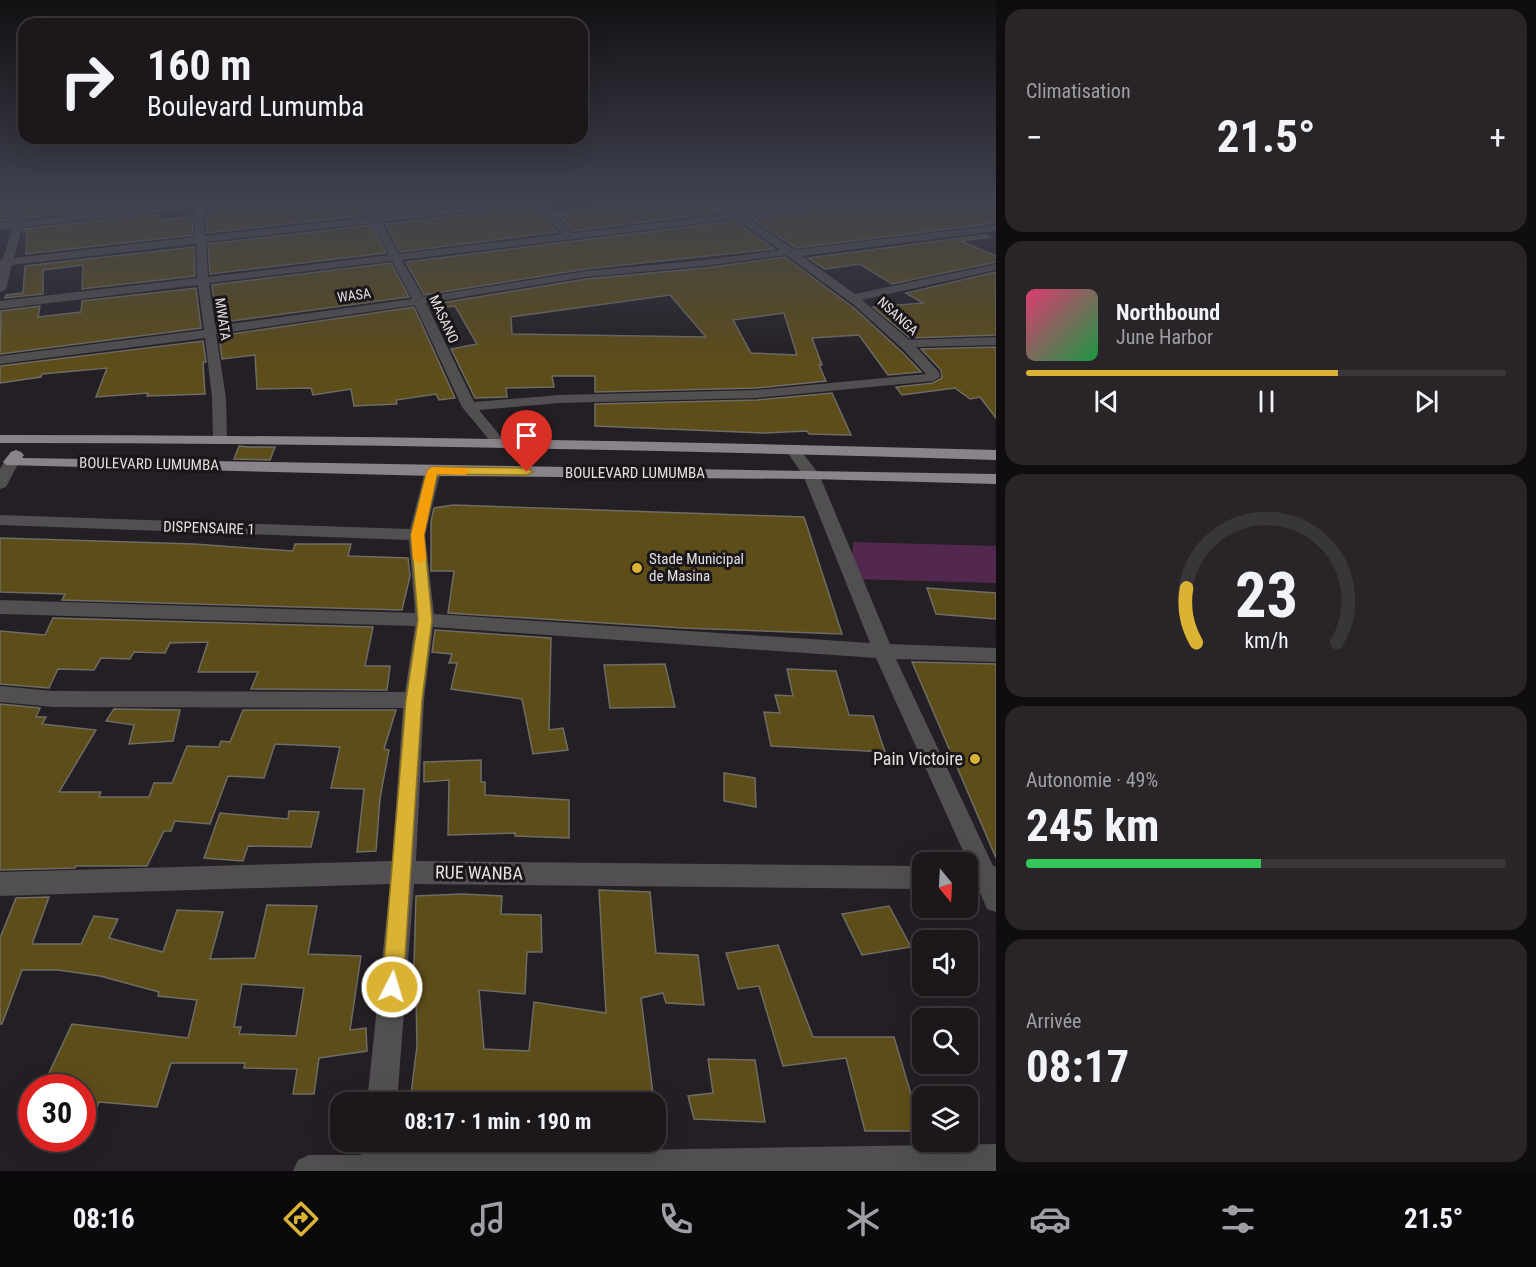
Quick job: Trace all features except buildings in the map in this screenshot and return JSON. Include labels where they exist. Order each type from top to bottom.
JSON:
[{"type":"highway","name":"BOULEVARD LUMUMBA","points":[[0,437],[792,449],[996,455]]},
{"type":"highway","name":"BOULEVARD LUMUMBA","points":[[7,457],[432,471],[811,474],[996,479]]},
{"type":"street","points":[[0,289],[4,262],[67,256]]},
{"type":"street","name":"MWATA","points":[[202,256],[209,332],[219,398],[220,440]]},
{"type":"street","name":"MASANO","points":[[395,256],[469,407],[500,444]]},
{"type":"street","points":[[0,305],[422,256]]},
{"type":"street","name":"WASA","points":[[0,360],[209,332],[578,275],[767,256]]},
{"type":"street","name":"NSANGA","points":[[469,407],[560,399],[757,394],[933,378],[932,372],[907,344],[855,298],[793,256]]},
{"type":"street","points":[[855,298],[996,267]]},
{"type":"street","points":[[907,344],[996,341]]},
{"type":"street","points":[[792,449],[811,474],[883,651],[986,884]]},
{"type":"street","points":[[0,484],[7,457]]},
{"type":"street","points":[[383,1092],[403,872],[414,700],[425,620],[417,535],[432,471]]},
{"type":"street","name":"DISPENSAIRE 1","points":[[0,520],[417,535]]},
{"type":"street","points":[[0,607],[425,620],[883,651],[996,655]]},
{"type":"street","points":[[0,694],[53,699],[414,700]]},
{"type":"street","name":"RUE WANBA","points":[[0,884],[403,872],[912,878]]},
{"type":"street","points":[[309,1171],[376,1161],[996,1159]]},
{"type":"shaded area","points":[[853,542],[996,546],[996,583],[852,579]]},
{"type":"slow traffic","points":[[420,559],[417,535],[426,506],[432,471],[465,471]]},
{"type":"place","name":"Stade Municipal de Masina","points":[[637,568]]},
{"type":"place","name":"Pain Victoire","points":[[975,759]]},
{"type":"route","points":[[392,987],[403,872],[414,700],[425,620],[417,535],[426,506],[432,471],[527,472]]}]
